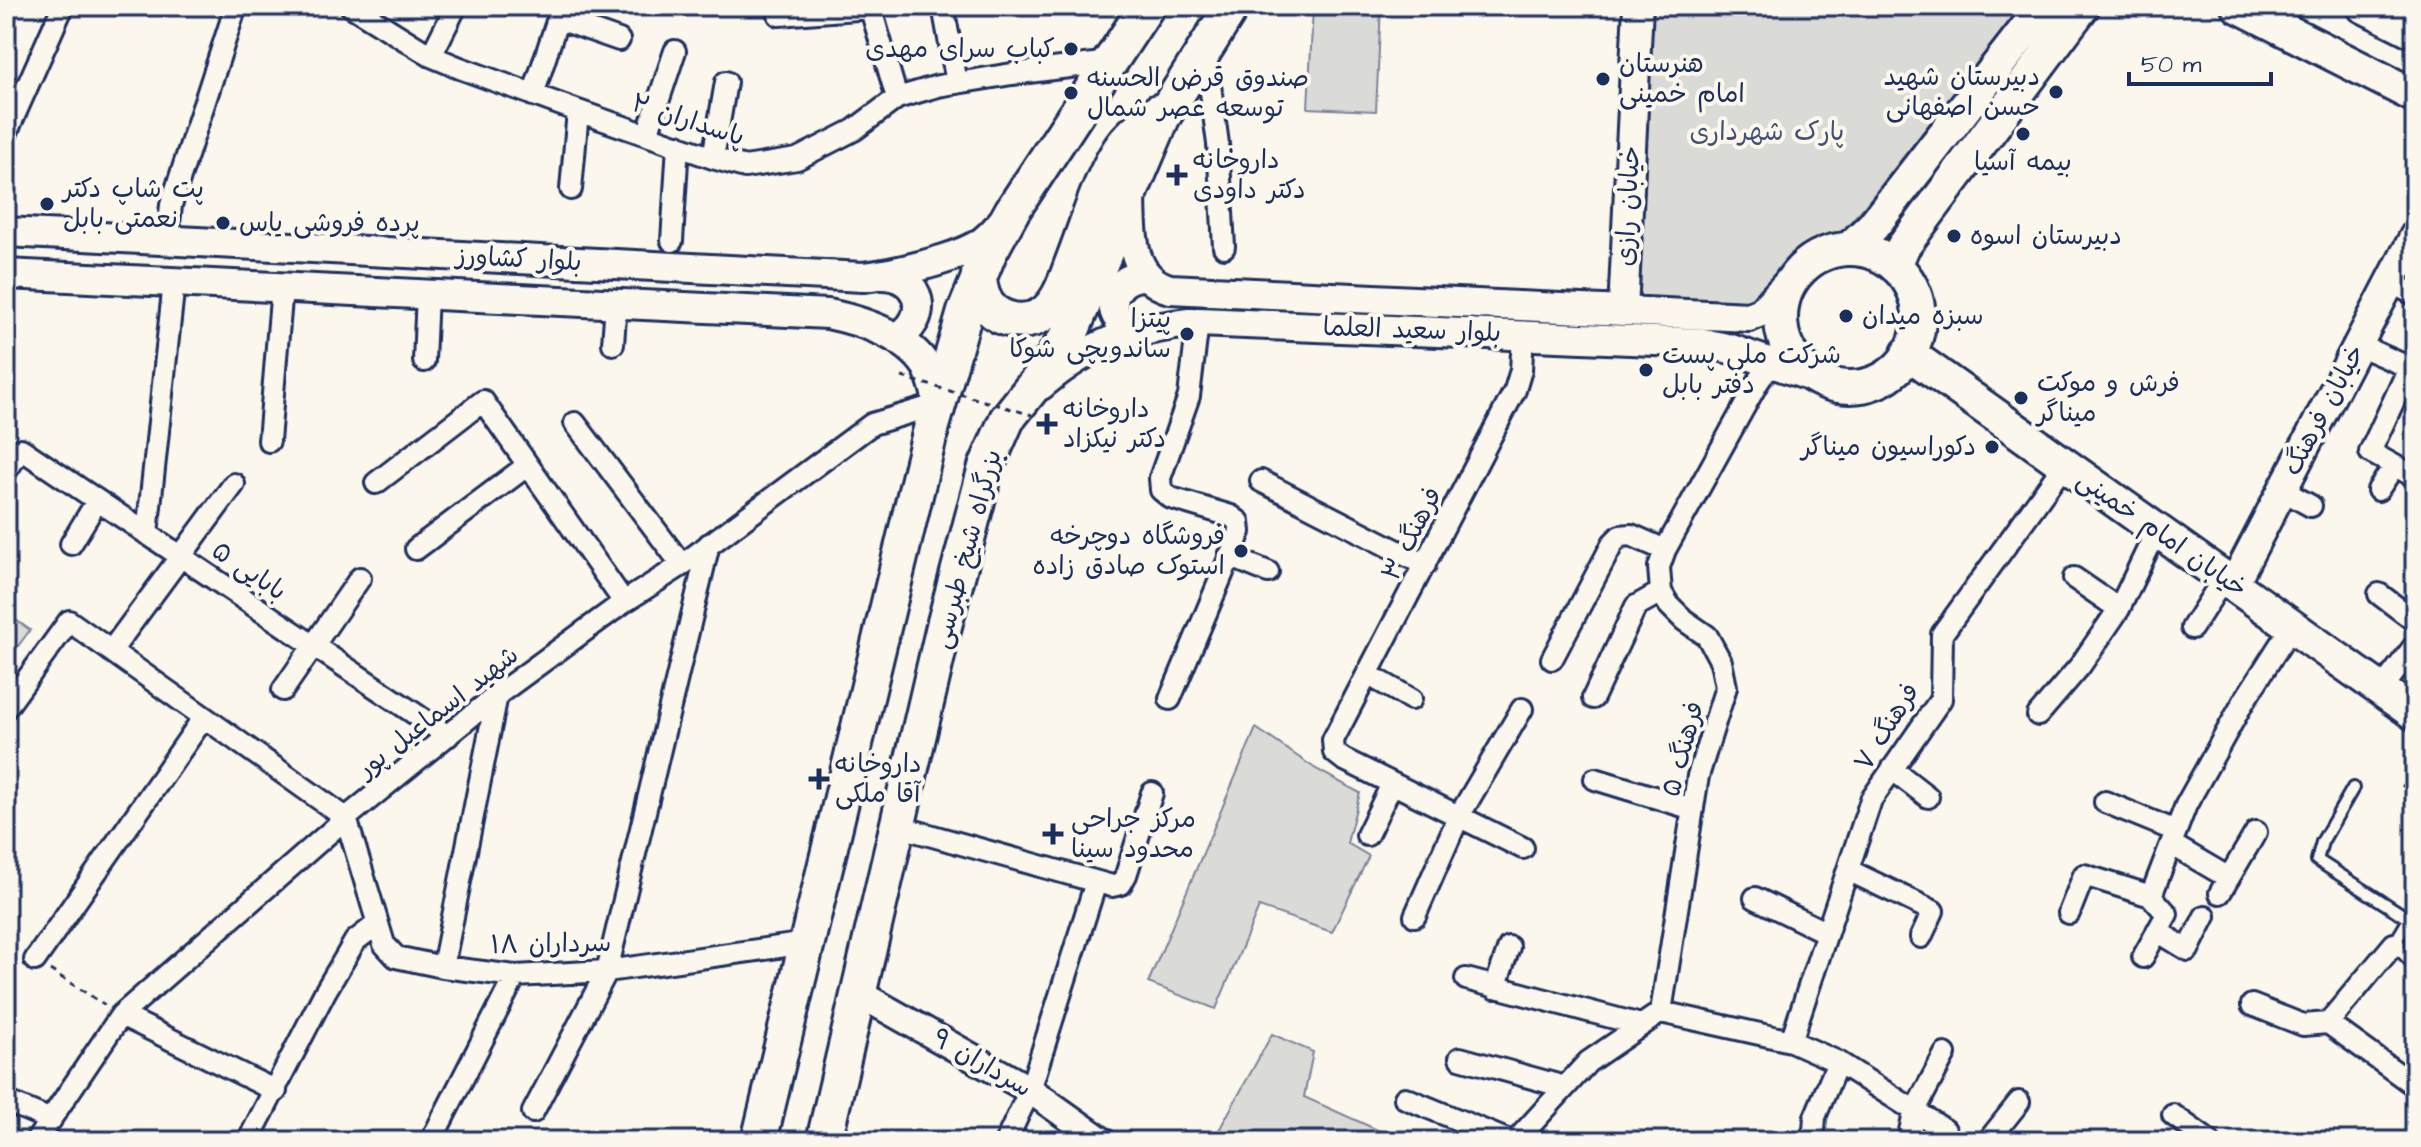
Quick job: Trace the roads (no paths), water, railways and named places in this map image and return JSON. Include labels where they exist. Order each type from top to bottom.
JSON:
[{"type":"highway","points":[[759,1141],[939,404],[965,312],[979,274],[1012,211],[1147,6]]},
{"type":"highway","name":"بزرگراه شیخ طبرسی","points":[[824,1141],[944,626],[986,467],[1007,419],[1026,409],[1039,379],[1078,319],[1171,100],[1232,6]]},
{"type":"highway","points":[[979,274],[979,286],[992,311],[1019,321],[1033,319],[1045,312],[1062,289],[1119,151],[1171,100]]},
{"type":"main road","name":"خیابان رازی","points":[[1623,311],[1638,6]]},
{"type":"main road","points":[[1849,249],[1873,226],[2044,6]]},
{"type":"main road","points":[[1895,266],[1903,247],[2083,6]]},
{"type":"main road","points":[[2238,6],[2415,96]]},
{"type":"main road","points":[[2363,6],[2415,32]]},
{"type":"main road","points":[[1131,190],[1135,248],[1146,276],[1125,282],[1113,300],[1119,321],[1139,332]]},
{"type":"main road","name":"بلوار کشاورز","points":[[6,232],[863,277],[882,275],[975,246],[1012,211]]},
{"type":"main road","name":"خیابان فرهنگ","points":[[2228,581],[2282,490],[2358,345],[2403,289],[2415,235]]},
{"type":"main road","points":[[1849,249],[1870,252],[1895,266],[1909,282],[1917,305],[1917,330],[1908,353],[1892,372],[1869,383],[1845,386],[1810,374],[1792,356],[1783,333],[1782,308],[1798,272],[1821,255],[1849,249]]},
{"type":"main road","name":"بلوار سعید العلما","points":[[1146,276],[1170,289],[1749,317],[1761,312],[1798,272]]},
{"type":"main road","name":"بلوار کشاورز","points":[[6,274],[828,314],[895,338],[912,350],[926,367],[939,404]]},
{"type":"main road","points":[[882,275],[900,278],[908,283],[918,300],[916,319],[904,334],[895,338]]},
{"type":"main road","name":"بلوار سعید العلما","points":[[1026,409],[1084,353],[1120,336],[1198,322],[1703,343],[1721,345],[1821,380]]},
{"type":"main road","name":"خیابان امام خمینی","points":[[1908,353],[2415,714]]},
{"type":"street","points":[[6,134],[63,6]]},
{"type":"street","points":[[167,241],[171,205],[236,6]]},
{"type":"street","name":"پاسداران ۲","points":[[351,6],[431,56],[578,111],[745,167],[797,159],[854,130],[897,98],[957,83],[1110,62]]},
{"type":"street","points":[[431,56],[456,6]]},
{"type":"street","points":[[943,6],[957,83]]},
{"type":"street","points":[[779,15],[870,7],[897,98]]},
{"type":"street","points":[[533,95],[560,12],[619,40]]},
{"type":"street","points":[[1205,47],[1218,144],[1224,247]]},
{"type":"street","points":[[647,135],[675,51]]},
{"type":"street","points":[[713,158],[726,82]]},
{"type":"street","points":[[571,189],[578,111]]},
{"type":"street","points":[[672,241],[678,145]]},
{"type":"street","points":[[147,534],[174,282]]},
{"type":"street","points":[[269,441],[282,287]]},
{"type":"street","points":[[424,361],[427,294]]},
{"type":"street","points":[[613,344],[616,303]]},
{"type":"street","points":[[1170,699],[1240,532],[1239,522],[1231,516],[1171,498],[1161,490],[1160,478],[1189,396],[1198,322]]},
{"type":"street","name":"فرهنگ ۳","points":[[1392,784],[1343,759],[1334,752],[1333,740],[1518,384],[1523,335]]},
{"type":"street","points":[[2358,345],[2412,369],[2370,452],[2415,477]]},
{"type":"street","points":[[1593,698],[1636,606],[1661,592],[1659,567],[1665,550],[1761,377],[1778,365]]},
{"type":"street","points":[[376,483],[483,401],[624,602]]},
{"type":"street","name":"شهید اسماعیل پور","points":[[36,1141],[121,1015],[346,818],[497,695],[624,602],[682,565],[872,424],[939,404]]},
{"type":"street","points":[[575,423],[682,565]]},
{"type":"street","name":"بابایی ۵","points":[[6,471],[21,449],[448,736]]},
{"type":"street","points":[[416,549],[528,465]]},
{"type":"street","name":"فرهنگ ۷","points":[[1791,1041],[1871,800],[1941,699],[1942,634],[2064,465]]},
{"type":"street","points":[[2378,490],[2394,466]]},
{"type":"street","points":[[1261,481],[1425,565]]},
{"type":"street","points":[[111,651],[234,484]]},
{"type":"street","points":[[2282,490],[2311,506]]},
{"type":"street","points":[[71,544],[97,501]]},
{"type":"street","points":[[2038,715],[2080,666],[2119,609],[2157,530]]},
{"type":"street","points":[[1552,659],[1613,543],[1620,536],[1631,535],[1665,550]]},
{"type":"street","points":[[533,1112],[607,971],[709,544]]},
{"type":"street","points":[[1229,556],[1268,572]]},
{"type":"street","points":[[283,690],[360,578]]},
{"type":"street","points":[[2074,578],[2119,609]]},
{"type":"street","points":[[2192,628],[2228,581]]},
{"type":"street","name":"فرهنگ ۵","points":[[1661,592],[1684,620],[1707,636],[1721,662],[1726,687],[1698,776],[1661,1012]]},
{"type":"street","points":[[2379,594],[2415,621]]},
{"type":"street","points":[[6,708],[69,621],[346,818]]},
{"type":"street","points":[[2151,896],[2186,805],[2244,701],[2292,626]]},
{"type":"street","points":[[2381,690],[2415,645]]},
{"type":"street","points":[[1369,675],[1411,699]]},
{"type":"street","points":[[443,967],[497,695]]},
{"type":"street","points":[[1415,916],[1458,818],[1522,709]]},
{"type":"street","points":[[35,960],[204,717]]},
{"type":"street","points":[[1892,769],[1928,797]]},
{"type":"street","points":[[1595,779],[1693,809]]},
{"type":"street","points":[[1367,835],[1392,784],[1523,848]]},
{"type":"street","points":[[897,826],[1112,886],[1121,884],[1126,875],[1152,793]]},
{"type":"street","points":[[2105,802],[2174,837],[2225,886],[2256,832]]},
{"type":"street","name":"سرداران ۱۸","points":[[346,818],[384,944],[396,957],[443,967],[515,976],[607,971],[807,943]]},
{"type":"street","points":[[1848,870],[1933,911],[1921,937]]},
{"type":"street","points":[[2069,913],[2084,875],[2151,896],[2167,914],[2143,957]]},
{"type":"street","points":[[1006,1141],[1030,1090],[1096,882]]},
{"type":"street","points":[[1755,898],[1827,933]]},
{"type":"street","points":[[2157,931],[2188,950],[2205,916]]},
{"type":"street","points":[[248,1141],[355,941],[377,924]]},
{"type":"street","points":[[2328,1023],[2394,944]]},
{"type":"street","points":[[1495,988],[1509,947]]},
{"type":"street","points":[[431,1141],[515,976]]},
{"type":"street","points":[[1466,979],[1641,1025]]},
{"type":"street","name":"سرداران ۹","points":[[858,993],[1030,1090],[1102,1141]]},
{"type":"street","points":[[2252,1005],[2303,1025],[2328,1023],[2415,1086]]},
{"type":"street","points":[[1516,1141],[1588,1062],[1661,1012],[1791,1041],[1838,1062],[1945,1130]]},
{"type":"street","points":[[121,1015],[276,1091]]},
{"type":"street","points":[[1908,1141],[1914,1112],[1945,1054]]},
{"type":"street","points":[[1460,1058],[1565,1087]]},
{"type":"street","points":[[1808,1141],[1838,1062]]},
{"type":"street","points":[[1405,1098],[1509,1141]]},
{"type":"street","points":[[6,1101],[51,1120]]},
{"type":"street","points":[[1988,1141],[2019,1102]]},
{"type":"street","points":[[2173,1115],[2209,1141]]},
{"type":"lane","points":[[2353,788],[2322,842],[2317,860],[2409,919],[2394,944],[2415,966]]},
{"type":"place","name":"کباب سرای مهدی","points":[[1071,49]]},
{"type":"place","name":"هنرستان امام خمینی","points":[[1603,79]]},
{"type":"place","name":"دبیرستان شهید حسن اصفهانی","points":[[2056,92]]},
{"type":"place","name":"صندوق قرض الحسنه توسعه عصر شمال","points":[[1071,93]]},
{"type":"place","name":"بیمه آسیا","points":[[2023,134]]},
{"type":"place","name":"داروخانه دکتر داودی","points":[[1177,175]]},
{"type":"place","name":"پت شاپ دکتر نعمتی بابل","points":[[47,204]]},
{"type":"place","name":"پرده فروشی یاس","points":[[223,223]]},
{"type":"place","name":"دبیرستان اسوه","points":[[1954,236]]},
{"type":"place","name":"سبزه میدان","points":[[1846,316]]},
{"type":"place","name":"پیتزا ساندویچی شوکا","points":[[1187,334]]},
{"type":"place","name":"شرکت ملی پست دفتر بابل","points":[[1646,370]]},
{"type":"place","name":"فرش و موکت میناگر","points":[[2021,398]]},
{"type":"place","name":"داروخانه دکتر نیکزاد","points":[[1047,424]]},
{"type":"place","name":"دکوراسیون میناگر","points":[[1992,447]]},
{"type":"place","name":"فروشگاه دوچرخه استوک صادق زاده","points":[[1241,551]]},
{"type":"place","name":"داروخانه آقا ملکی","points":[[819,779]]},
{"type":"place","name":"مرکز جراحی محدود سینا","points":[[1053,834]]},
{"type":"park label","name":"پارک شهرداری","points":[[1767,132]]}]
